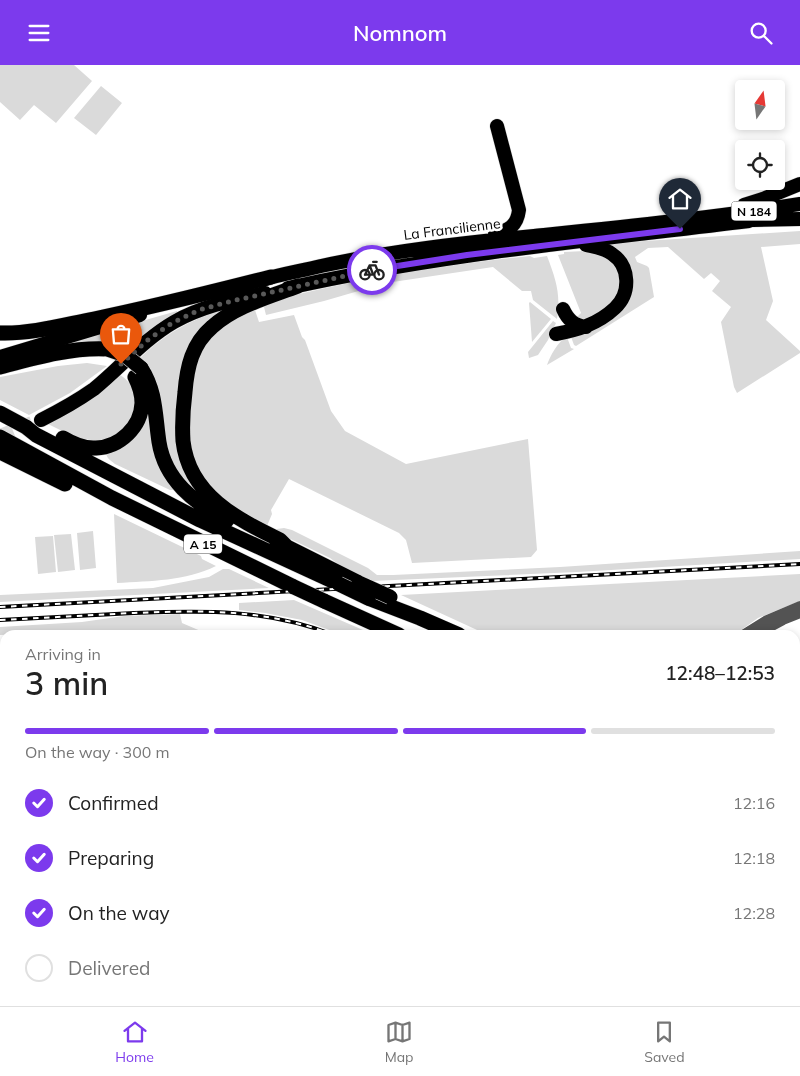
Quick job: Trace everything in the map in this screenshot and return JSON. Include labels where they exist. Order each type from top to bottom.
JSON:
[{"type":"highway","points":[[467,242],[508,230],[513,226],[518,216],[517,201],[497,126]]},
{"type":"highway","points":[[707,216],[763,199],[800,184]]},
{"type":"highway","name":"La Francilienne","points":[[37,428],[94,389],[149,339],[172,323],[190,314],[232,301],[401,265],[467,255],[536,241],[800,204]]},
{"type":"highway","name":"La Francilienne","points":[[553,239],[570,243],[800,213]]},
{"type":"highway","points":[[753,220],[800,219]]},
{"type":"highway","name":"La Francilienne","points":[[0,357],[229,291],[271,277],[399,251],[467,242],[536,241]]},
{"type":"highway","points":[[556,334],[586,327],[605,316],[618,305],[626,290],[626,275],[618,258],[606,250],[570,243]]},
{"type":"highway","points":[[0,333],[48,329],[152,307],[271,277]]},
{"type":"highway","points":[[287,547],[280,540],[228,512],[207,494],[197,480],[187,457],[183,442],[183,414],[188,367],[193,350],[199,341],[212,327],[229,314],[298,286]]},
{"type":"highway","points":[[563,309],[568,319],[574,324],[586,327]]},
{"type":"highway","points":[[0,367],[92,348],[106,353],[126,355],[154,397],[162,454],[169,471],[178,484],[202,506],[278,545],[287,547],[390,597],[420,618]]},
{"type":"highway","points":[[0,374],[106,353]]},
{"type":"highway","points":[[37,428],[82,447],[101,448],[119,441],[135,426],[141,411],[138,372]]},
{"type":"highway","name":"A 15","points":[[0,413],[37,428],[209,524],[368,597],[448,630]]},
{"type":"highway","name":"A 15","points":[[4,444],[255,569],[388,630]]},
{"type":"street","points":[[750,630],[767,619],[800,606]]},
{"type":"street","points":[[764,630],[800,613]]},
{"type":"shaded area","points":[[0,65],[74,65],[92,81],[56,123],[34,105],[20,120],[0,102]]},
{"type":"shaded area","points":[[101,86],[122,103],[96,135],[74,118]]},
{"type":"shaded area","points":[[800,231],[800,244],[761,247],[773,301],[766,320],[800,353],[737,393],[734,387],[721,322],[731,307],[712,291],[720,281],[711,273],[704,279],[668,247],[648,248],[635,257],[637,262],[649,268],[654,297],[576,346],[574,345],[570,334],[593,331],[629,294],[608,247],[614,243]]},
{"type":"shaded area","points":[[585,251],[610,258],[622,278],[617,298],[588,322],[574,320],[581,313],[558,255],[564,254],[564,252]]},
{"type":"shaded area","points":[[530,256],[534,258],[547,256],[557,287],[557,319],[533,300],[531,291],[522,291],[493,267],[386,283],[266,315],[263,303],[329,287],[396,274]]},
{"type":"shaded area","points":[[529,303],[551,319],[532,342]]},
{"type":"shaded area","points":[[254,307],[259,322],[294,315],[331,411],[345,431],[406,464],[528,439],[537,550],[531,557],[412,563],[406,540],[399,533],[289,479],[271,510],[272,514],[267,526],[220,500],[195,466],[192,455],[189,423],[191,387],[198,357],[208,339],[226,323]]},
{"type":"shaded area","points":[[221,310],[222,312],[201,332],[180,422],[206,501],[175,471],[165,441],[157,383],[140,358],[178,329]]},
{"type":"shaded area","points":[[177,311],[178,315],[128,350],[51,347]]},
{"type":"shaded area","points":[[553,321],[556,323],[548,340],[538,355],[529,358],[528,352]]},
{"type":"shaded area","points":[[567,337],[571,348],[574,349],[547,365],[552,353]]},
{"type":"shaded area","points":[[87,363],[107,366],[70,393],[29,415],[0,400],[0,377],[58,366]]},
{"type":"shaded area","points":[[119,374],[132,387],[135,409],[128,423],[115,435],[100,440],[86,439],[73,436],[48,424],[68,414]]},
{"type":"shaded area","points":[[146,405],[173,490],[115,464],[107,455],[106,451]]},
{"type":"shaded area","points":[[114,514],[201,556],[202,559],[216,566],[192,575],[155,581],[117,583]]},
{"type":"shaded area","points":[[277,529],[292,530],[368,568],[377,575],[560,567],[800,551],[800,559],[577,572],[372,581],[346,570],[330,558],[276,532]]},
{"type":"shaded area","points":[[93,531],[96,568],[80,570],[77,533]]},
{"type":"shaded area","points":[[71,534],[75,570],[58,572],[54,535]]},
{"type":"shaded area","points":[[53,536],[56,572],[38,574],[35,537]]},
{"type":"shaded area","points":[[223,569],[229,569],[269,588],[0,602],[0,595],[153,588],[209,577]]},
{"type":"shaded area","points":[[800,574],[800,601],[758,618],[741,630],[477,630],[401,595]]},
{"type":"shaded area","points":[[294,600],[363,630],[329,630],[302,620],[239,610],[239,603]]},
{"type":"shaded area","points":[[180,614],[182,623],[198,630],[0,630],[0,627],[82,622],[124,616]]},
{"type":"tunnel","points":[[0,436],[32,423]]},
{"type":"railway","points":[[0,607],[800,564]]},
{"type":"railway","points":[[0,620],[134,613],[211,612],[260,616],[284,620],[320,630]]},
{"type":"way so far","points":[[121,364],[149,339],[172,323],[206,307],[372,270]]},
{"type":"route","points":[[372,270],[467,255],[680,229]]}]
